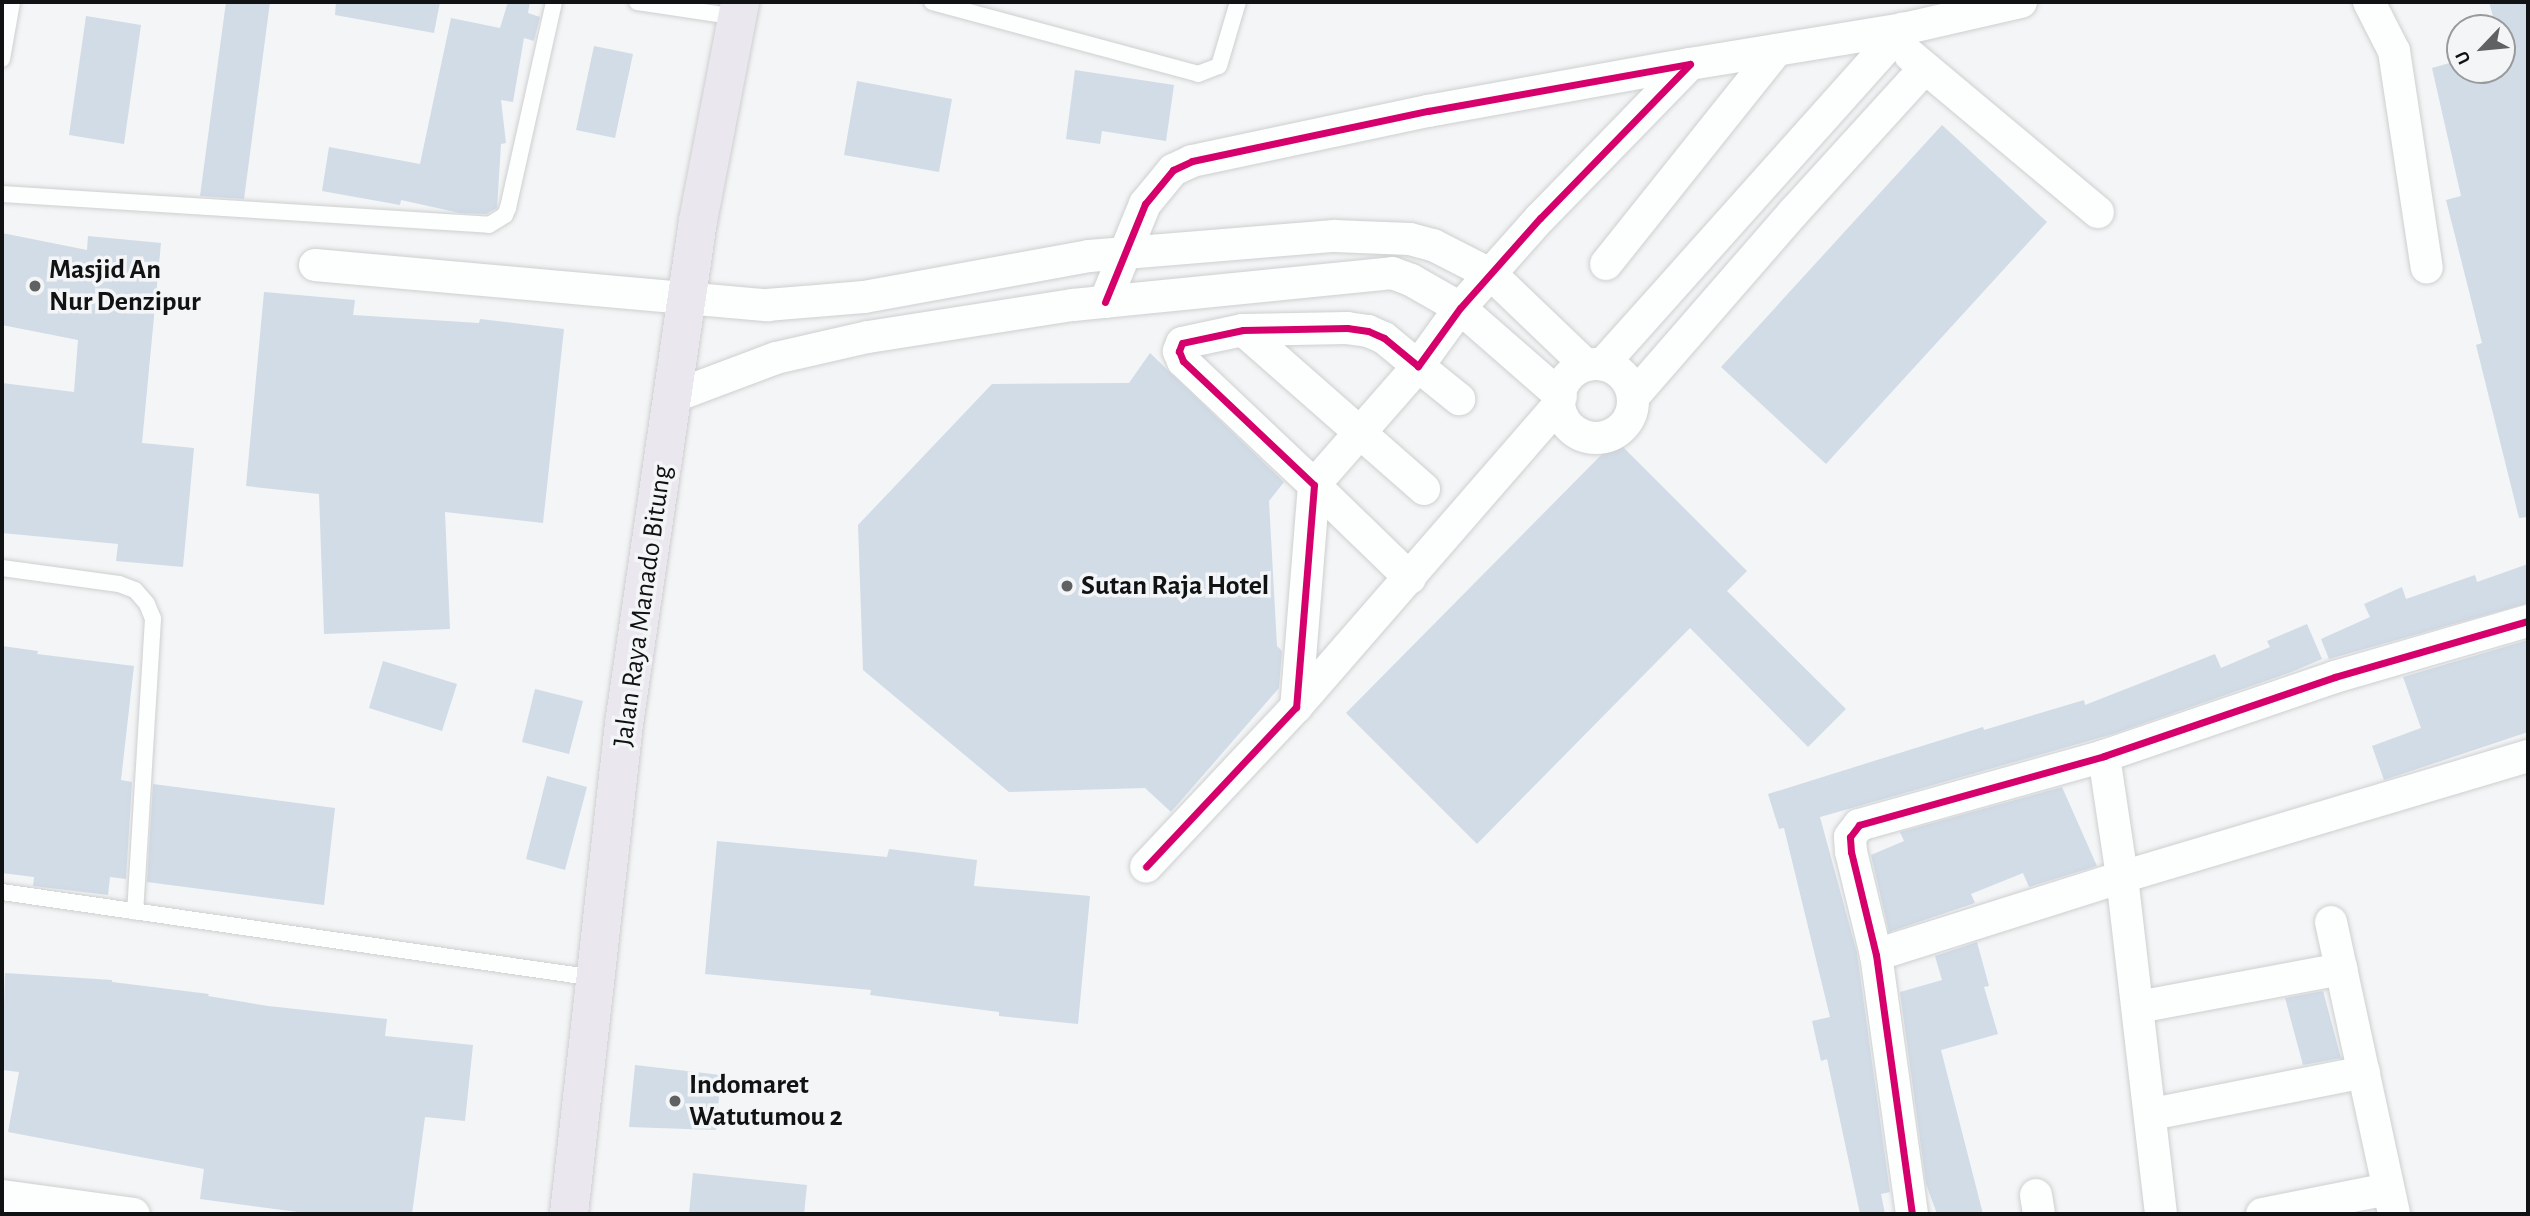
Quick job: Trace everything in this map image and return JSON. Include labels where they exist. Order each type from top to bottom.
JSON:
[{"type":"highway","name":"Jalan Raya Manado Bitung","points":[[569,1214],[598,979],[624,724],[675,396],[686,298],[738,9]]},
{"type":"street","points":[[1105,302],[1145,204],[1173,170],[1192,161],[1427,111],[1690,64],[1898,35],[2021,2]]},
{"type":"street","points":[[2369,2],[2394,51],[2427,268]]},
{"type":"street","points":[[1898,35],[1925,68],[2098,212]]},
{"type":"street","points":[[316,265],[767,304],[864,297],[1089,257],[1334,236],[1410,239],[1433,245],[1492,275],[1594,365],[1617,371],[1628,382],[1633,397],[1631,414],[1622,428],[1600,437],[1576,432],[1564,420],[1560,400],[1562,387],[1571,374],[1594,365],[1898,35]]},
{"type":"street","points":[[1606,264],[1777,50]]},
{"type":"street","points":[[1296,707],[1314,485],[1418,366],[1460,308],[1540,218],[1690,64]]},
{"type":"street","points":[[1633,397],[1793,213],[1925,68]]},
{"type":"street","points":[[675,396],[776,358],[868,337],[1105,302],[1392,273],[1460,308],[1560,400]]},
{"type":"street","points":[[1410,578],[1180,355],[1182,343],[1243,330],[1347,328],[1368,331],[1384,338],[1459,399]]},
{"type":"street","points":[[1243,330],[1424,489]]},
{"type":"street","points":[[1146,867],[1296,707],[1410,578],[1560,400]]},
{"type":"street","points":[[1912,1214],[1875,955],[1851,852],[1850,837],[1859,825],[2104,755],[2335,677],[2528,621]]},
{"type":"street","points":[[2104,755],[2152,1114],[2161,1214]]},
{"type":"street","points":[[1875,955],[2122,877],[2528,756]]},
{"type":"street","points":[[2258,1214],[2391,1201],[2331,922]]},
{"type":"street","points":[[2138,1007],[2341,969]]},
{"type":"street","points":[[2152,1114],[2364,1072]]},
{"type":"street","points":[[2,1196],[134,1214]]},
{"type":"lane","points":[[2,59],[12,2]]},
{"type":"lane","points":[[2,194],[489,225],[505,215],[508,208],[554,2]]},
{"type":"lane","points":[[637,2],[738,9]]},
{"type":"lane","points":[[932,2],[1198,74],[1219,66],[1238,2]]},
{"type":"lane","points":[[2,568],[119,584],[135,590],[147,604],[153,619],[135,911]]},
{"type":"lane","points":[[2,892],[598,979]]},
{"type":"building","points":[[226,2],[270,2],[244,199],[200,196]]},
{"type":"building","points":[[336,2],[440,2],[434,33],[335,15]]},
{"type":"building","points":[[508,2],[530,2],[528,13],[540,17],[534,41],[524,38],[513,102],[501,100],[506,143],[501,144],[497,208],[486,214],[460,213],[401,200],[400,205],[322,191],[329,147],[420,164],[451,18],[500,28]]},
{"type":"building","points":[[2489,2],[2528,2],[2528,517],[2519,518],[2476,345],[2482,343],[2446,200],[2461,196],[2432,68],[2446,64],[2446,84],[2516,84],[2516,14],[2492,14]]},
{"type":"building","points":[[86,16],[141,25],[124,144],[69,135]]},
{"type":"building","points":[[594,46],[633,54],[615,138],[576,130]]},
{"type":"building","points":[[1075,70],[1174,85],[1166,141],[1102,131],[1100,144],[1066,139]]},
{"type":"building","points":[[857,81],[952,99],[939,172],[844,155]]},
{"type":"building","points":[[1942,125],[2047,222],[1826,464],[1721,367]]},
{"type":"building","points":[[2,233],[87,250],[88,236],[161,243],[142,443],[194,448],[183,567],[116,561],[118,544],[2,533],[2,383],[74,392],[78,340],[2,325]]},
{"type":"building","points":[[264,292],[355,300],[353,315],[479,323],[480,319],[564,329],[543,523],[445,512],[450,629],[324,634],[319,494],[246,486]]},
{"type":"building","name":"Sutan Raja Hotel","points":[[1150,353],[1284,482],[1269,501],[1277,646],[1282,651],[1279,688],[1171,812],[1145,788],[1009,792],[863,670],[858,525],[992,384],[1129,383]]},
{"type":"building","points":[[1616,440],[1747,571],[1727,591],[1846,709],[1808,747],[1690,628],[1477,844],[1346,713]]},
{"type":"building","points":[[2528,564],[2528,603],[2329,659],[2321,639],[2370,617],[2364,604],[2402,587],[2406,599],[2475,575],[2477,582]]},
{"type":"building","points":[[2307,624],[2322,659],[2289,673],[2113,734],[1820,817],[1857,953],[1890,1192],[1881,1194],[1885,1214],[1860,1214],[1827,1059],[1821,1061],[1812,1021],[1830,1017],[1784,828],[1779,829],[1768,794],[1983,727],[1984,730],[2084,700],[2085,705],[2215,654],[2221,668],[2270,647],[2267,641]]},
{"type":"building","points":[[2528,640],[2528,732],[2384,780],[2372,746],[2421,728],[2403,677]]},
{"type":"building","points":[[2,646],[38,651],[37,654],[134,666],[121,780],[132,782],[126,879],[110,877],[108,895],[33,886],[34,877],[2,873]]},
{"type":"building","points":[[383,661],[457,684],[442,731],[369,708]]},
{"type":"building","points":[[535,689],[583,701],[569,754],[522,742]]},
{"type":"building","points":[[547,776],[587,787],[565,870],[526,859]]},
{"type":"building","points":[[153,784],[335,808],[324,905],[147,882]]},
{"type":"building","points":[[2062,787],[2097,866],[2029,887],[2023,873],[1971,894],[1975,903],[1889,932],[1871,855],[1904,841],[1900,832]]},
{"type":"building","points":[[717,841],[887,857],[889,849],[977,860],[974,886],[1090,896],[1078,1024],[999,1016],[999,1012],[870,995],[871,990],[705,974]]},
{"type":"building","points":[[1977,942],[1989,986],[1984,987],[1998,1034],[1941,1050],[1983,1214],[1937,1214],[1926,1184],[1900,992],[1942,980],[1935,956]]},
{"type":"building","points":[[5,973],[112,980],[209,994],[208,996],[268,1006],[387,1019],[385,1036],[473,1045],[465,1121],[425,1117],[412,1214],[313,1214],[200,1199],[204,1169],[8,1132],[19,1072],[2,1070]]},
{"type":"building","points":[[2323,991],[2341,1058],[2303,1065],[2285,998]]},
{"type":"building","name":"Indomaret Watutumou 2","points":[[635,1065],[721,1075],[716,1130],[629,1127]]},
{"type":"building","points":[[693,1173],[807,1185],[804,1214],[689,1214]]},
{"type":"cycle path","points":[[1105,302],[1145,204],[1173,170],[1192,161],[1428,111],[1690,64],[1540,218],[1460,308],[1418,366],[1384,338],[1368,331],[1347,328],[1243,330],[1182,343],[1179,351],[1183,361],[1314,485],[1296,707],[1146,867]]},
{"type":"cycle path","points":[[1912,1214],[1876,955],[1851,852],[1850,837],[1859,825],[2104,756],[2335,677],[2528,621]]},
{"type":"place","name":"Masjid An Nur Denzipur","points":[[35,286]]},
{"type":"place","name":"Sutan Raja Hotel","points":[[1067,586]]},
{"type":"place","name":"Indomaret Watutumou 2","points":[[675,1101]]}]
